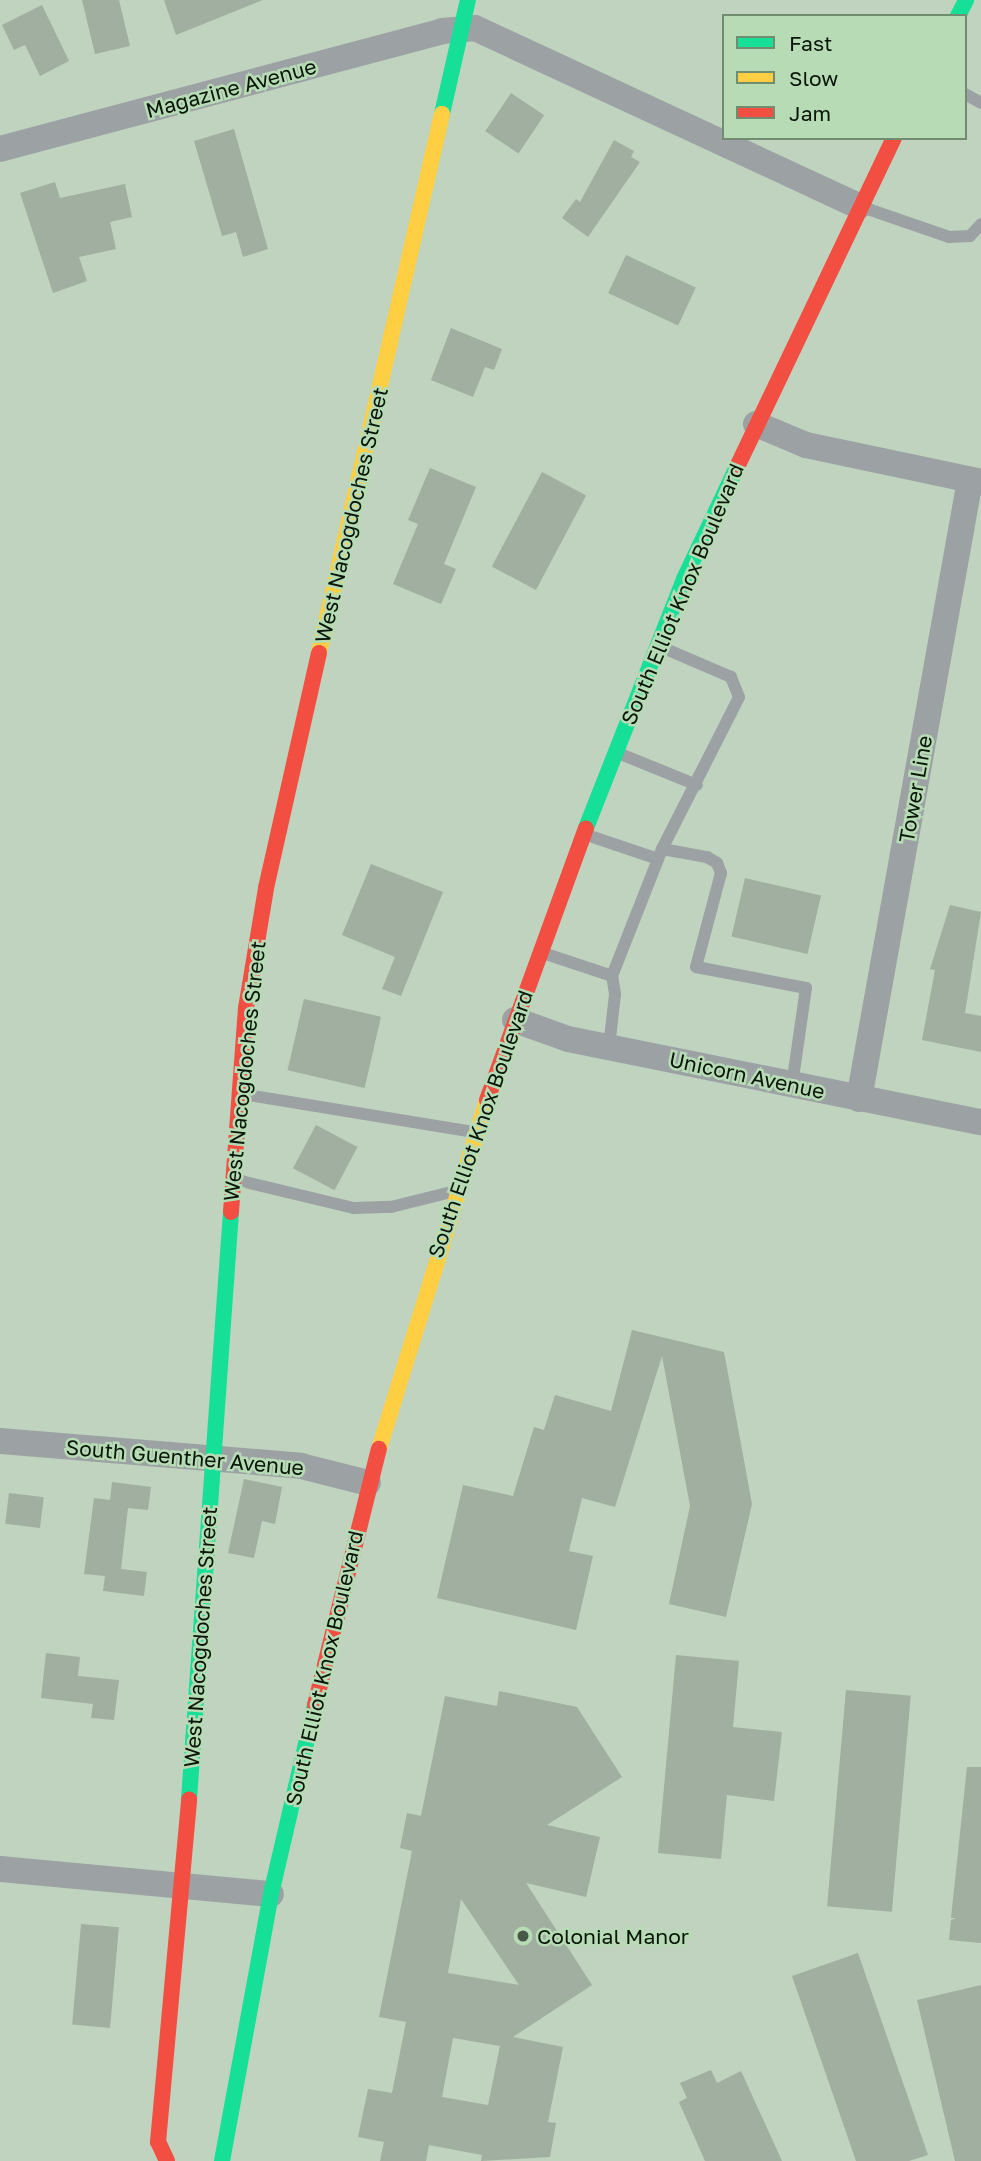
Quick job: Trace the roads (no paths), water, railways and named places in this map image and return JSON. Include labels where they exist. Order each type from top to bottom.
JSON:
[{"type":"street","name":"West Nacogdoches Street","points":[[167,2161],[158,2142],[183,1882],[239,1094],[266,888],[468,0]]},
{"type":"street","name":"Magazine Avenue","points":[[0,149],[461,28]]},
{"type":"street","points":[[461,28],[491,32],[859,206]]},
{"type":"street","name":"South Elliot Knox Boulevard","points":[[222,2161],[271,1894],[368,1483],[475,1133],[583,834],[657,646],[756,424],[893,140]]},
{"type":"street","points":[[756,424],[806,445],[975,481]]},
{"type":"street","name":"Tower Line","points":[[859,1099],[975,481]]},
{"type":"street","name":"Unicorn Avenue","points":[[515,1020],[609,1047],[981,1122]]},
{"type":"street","name":"South Guenther Avenue","points":[[0,1441],[316,1468],[368,1483]]},
{"type":"street","points":[[0,1869],[183,1882],[271,1894]]},
{"type":"lane","points":[[859,206],[949,237],[970,236],[981,224]]},
{"type":"lane","points":[[609,1047],[615,994],[612,976],[660,854],[738,697],[731,677],[657,646]]},
{"type":"lane","points":[[615,751],[696,785]]},
{"type":"lane","points":[[583,834],[660,854],[707,857],[718,863],[721,873],[696,967],[806,988],[792,1085]]},
{"type":"lane","points":[[540,952],[612,976]]},
{"type":"lane","points":[[239,1094],[475,1133]]},
{"type":"lane","points":[[233,1179],[354,1208],[391,1207],[456,1191]]},
{"type":"place","name":"Colonial Manor","points":[[523,1936]]}]
